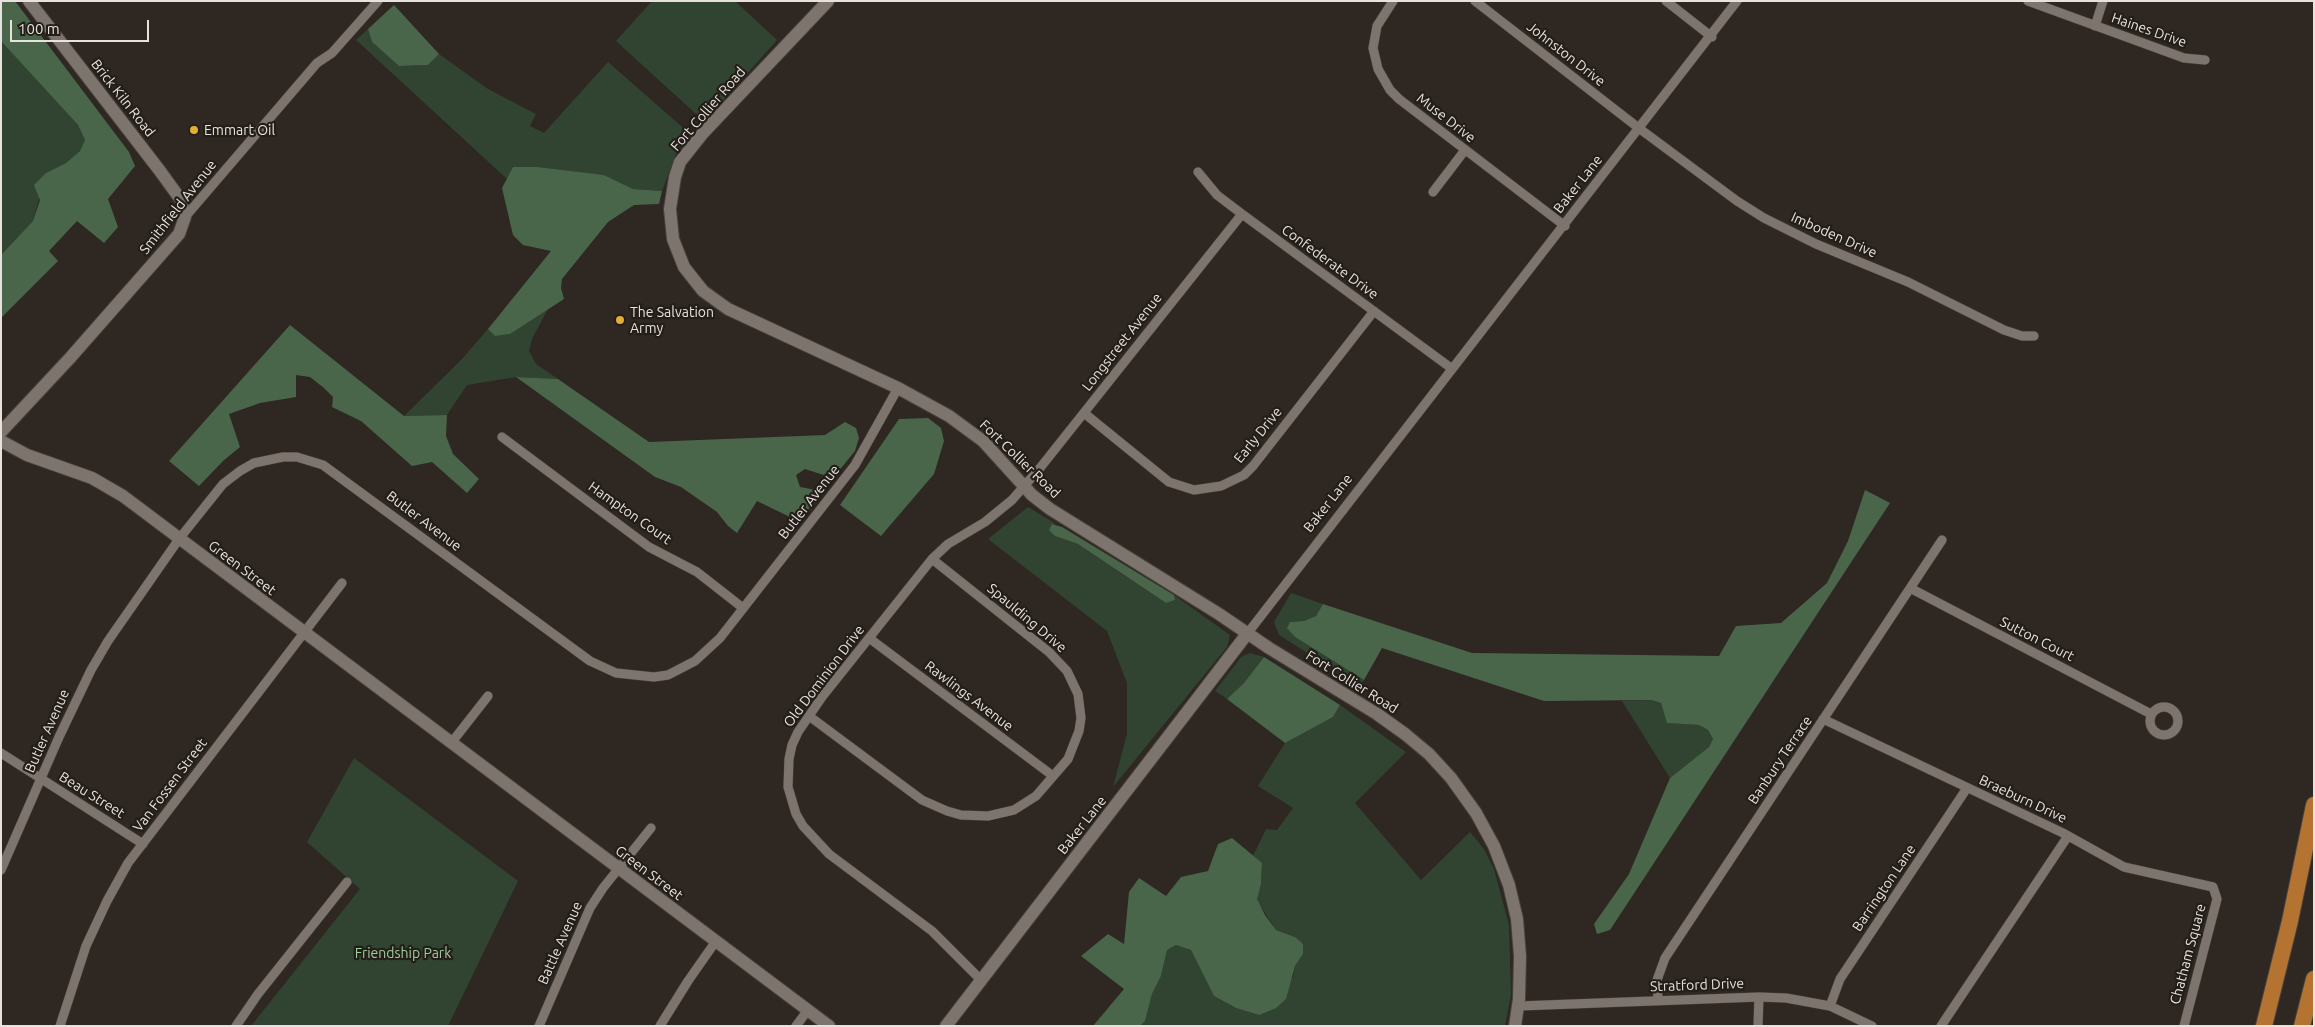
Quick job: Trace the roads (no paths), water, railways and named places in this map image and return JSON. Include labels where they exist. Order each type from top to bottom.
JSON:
[{"type":"highway","points":[[2263,1026],[2270,1005],[2290,921],[2314,804]]},
{"type":"highway","points":[[2302,1026],[2314,979]]},
{"type":"street","name":"Brick Kiln Road","points":[[29,1],[181,200],[185,218]]},
{"type":"street","name":"Smithfield Avenue","points":[[1,432],[178,234],[185,218],[317,63],[332,53],[378,1]]},
{"type":"street","name":"Fort Collier Road","points":[[828,1],[703,133],[680,162],[675,177],[670,210],[673,239],[684,268],[703,291],[715,301],[757,325],[898,388],[967,428],[989,447],[1024,486],[1065,519],[1219,614],[1246,634],[1406,734],[1437,762],[1460,788],[1489,835],[1510,890],[1520,944],[1518,1006],[1515,1026]]},
{"type":"street","name":"Muse Drive","points":[[1393,1],[1382,16],[1374,37],[1373,48],[1378,69],[1390,90],[1399,100],[1565,226]]},
{"type":"street","name":"Johnston Drive","points":[[1475,1],[1640,129]]},
{"type":"street","points":[[1666,1],[1712,36]]},
{"type":"street","name":"Baker Lane","points":[[946,1026],[1451,368],[1565,226],[1737,1]]},
{"type":"street","name":"Haines Drive","points":[[2028,1],[2184,58],[2205,60]]},
{"type":"street","points":[[2095,26],[2103,1]]},
{"type":"street","name":"Imboden Drive","points":[[1640,129],[1737,201],[1787,230],[1908,282],[2004,330],[2022,336],[2034,336]]},
{"type":"street","points":[[1433,192],[1464,150]]},
{"type":"street","name":"Confederate Drive","points":[[1198,172],[1217,194],[1242,214],[1451,368]]},
{"type":"street","name":"Longstreet Avenue","points":[[1024,486],[1242,214]]},
{"type":"street","name":"Early Drive","points":[[1084,413],[1169,482],[1194,490],[1221,486],[1244,474],[1253,466],[1374,311]]},
{"type":"street","name":"Butler Avenue","points":[[1,870],[91,670],[114,633],[179,539],[231,477],[254,463],[270,458],[297,457],[324,465],[590,661],[616,673],[654,677],[682,669],[707,651],[855,465],[898,388]]},
{"type":"street","name":"Hampton Court","points":[[502,437],[649,547],[697,572],[743,608]]},
{"type":"street","name":"Green Street","points":[[1,440],[27,455],[108,486],[829,1026]]},
{"type":"street","name":"Old Dominion Drive","points":[[981,980],[932,932],[829,854],[803,826],[791,801],[787,773],[792,745],[809,716],[932,559],[948,544],[997,513],[1024,486]]},
{"type":"street","name":"Banbury Terrace","points":[[1658,1000],[1657,980],[1664,958],[1942,540]]},
{"type":"street","name":"Spaulding Drive","points":[[809,716],[922,800],[946,812],[976,816],[1002,814],[1014,810],[1036,796],[1068,758],[1079,731],[1080,704],[1072,681],[1049,652],[932,559]]},
{"type":"street","name":"Van Fossen Street","points":[[60,1026],[86,946],[106,901],[143,844],[342,583]]},
{"type":"street","name":"Sutton Court","points":[[1910,588],[2151,714]]},
{"type":"street","name":"Rawlings Avenue","points":[[869,638],[1053,776]]},
{"type":"street","points":[[452,742],[488,696]]},
{"type":"street","name":"Braeburn Drive","points":[[1823,719],[2068,836],[2124,867],[2208,884],[2214,889]]},
{"type":"street","name":"Beau Street","points":[[1,753],[143,844]]},
{"type":"street","name":"Barrington Lane","points":[[1830,1006],[1840,979],[1967,788]]},
{"type":"street","name":"Battle Avenue","points":[[539,1026],[580,927],[599,894],[651,828]]},
{"type":"street","points":[[1944,1025],[2068,836]]},
{"type":"street","points":[[236,1026],[258,994],[347,882]]},
{"type":"street","name":"Chatham Square","points":[[2184,1026],[2217,899],[2214,889]]},
{"type":"street","points":[[660,1026],[688,980],[716,941]]},
{"type":"street","points":[[1758,1026],[1759,997]]},
{"type":"street","name":"Stratford Drive","points":[[1518,1006],[1658,1000],[1786,998],[1830,1006],[1872,1026]]},
{"type":"street","points":[[796,1026],[808,1010]]},
{"type":"place","name":"Emmart Oil","points":[[194,130]]},
{"type":"place","name":"The Salvation Army","points":[[620,320]]},
{"type":"park label","name":"Friendship Park","points":[[403,953]]}]
